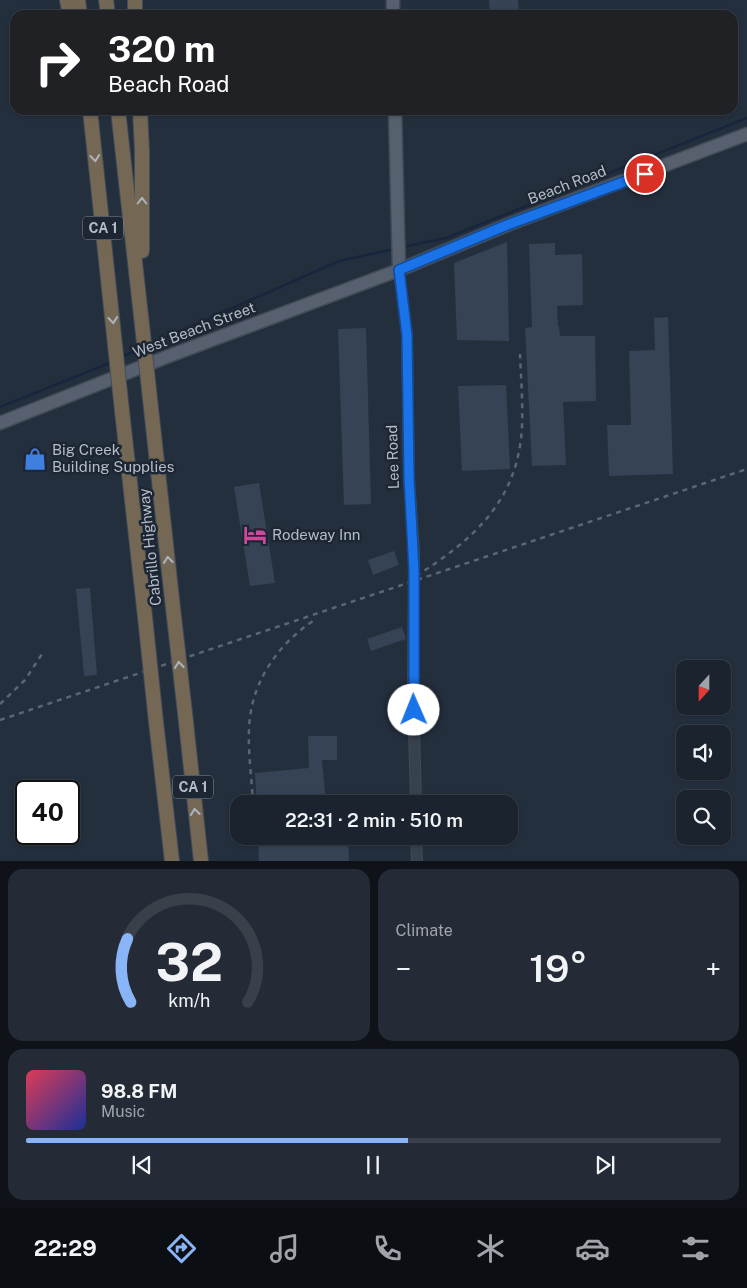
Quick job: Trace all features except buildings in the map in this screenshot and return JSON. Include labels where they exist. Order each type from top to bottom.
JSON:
[{"type":"highway","name":"Cabrillo Highway","points":[[91,115],[172,860]]},
{"type":"highway","name":"Cabrillo Highway","points":[[119,115],[201,860]]},
{"type":"highway","points":[[140,115],[142,320]]},
{"type":"main road","name":"Lee Road","points":[[395,115],[399,270]]},
{"type":"main road","name":"Beach Road","points":[[399,270],[507,225],[747,134]]},
{"type":"main road","name":"West Beach Street","points":[[0,423],[169,356],[399,270]]},
{"type":"street","name":"Lee Road","points":[[399,270],[407,335],[409,478],[414,553],[413,691],[416,795]]},
{"type":"street","points":[[416,845],[417,860]]},
{"type":"waterway","points":[[402,247],[446,238],[747,118]]},
{"type":"waterway","points":[[149,345],[339,261],[394,249]]},
{"type":"waterway","points":[[122,357],[139,349]]},
{"type":"waterway","points":[[0,407],[112,362]]},
{"type":"railway","points":[[416,576],[456,548],[474,532],[502,497],[512,476],[519,453],[522,427],[520,354]]},
{"type":"railway","points":[[0,720],[747,469]]},
{"type":"railway","points":[[252,795],[249,730],[254,697],[260,681],[278,653],[289,640],[316,619]]},
{"type":"railway","points":[[0,704],[25,680],[42,654]]},
{"type":"place","name":"Big Creek Building Supplies","points":[[35,459]]},
{"type":"place","name":"Rodeway Inn","points":[[255,535]]},
{"type":"route","points":[[414,710],[415,589],[409,478],[407,335],[399,270],[507,225],[645,174]]}]
